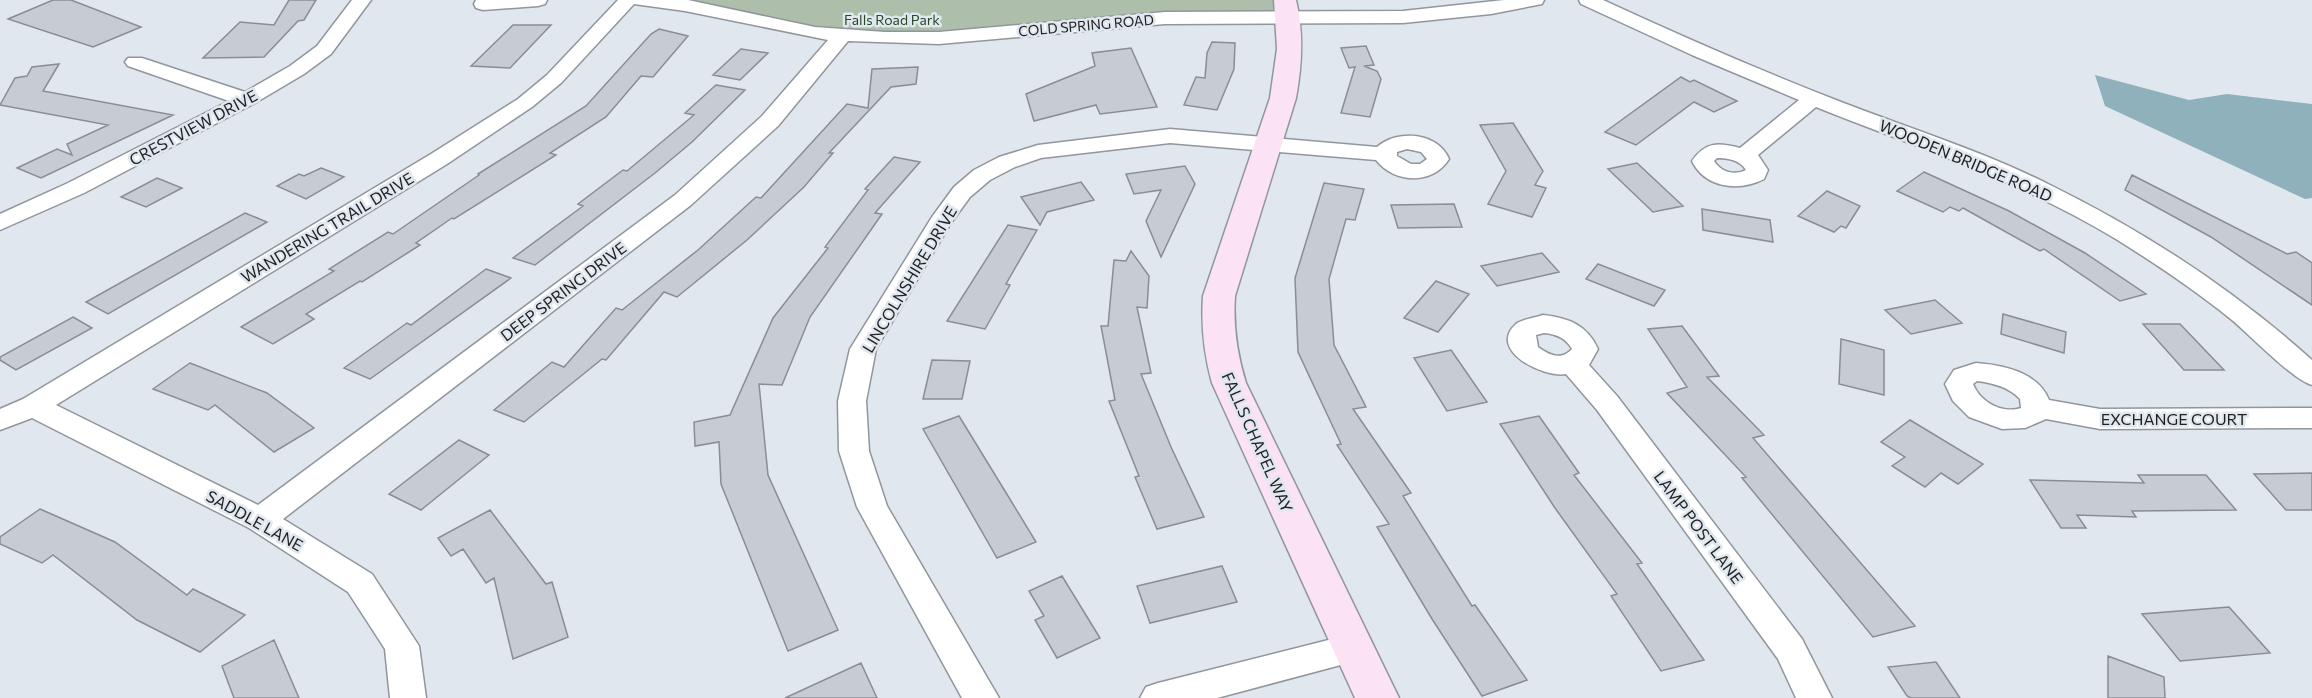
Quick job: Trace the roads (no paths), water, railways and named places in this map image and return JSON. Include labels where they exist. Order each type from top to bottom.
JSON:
[{"type":"street","name":"CRESTVIEW DRIVE","points":[[0,223],[76,188],[248,99],[297,70],[324,50],[362,0]]},
{"type":"street","points":[[483,4],[538,0]]},
{"type":"street","name":"WANDERING TRAIL DRIVE","points":[[0,420],[33,406],[439,159],[525,103],[554,79],[628,0]]},
{"type":"street","name":"COLD SPRING ROAD","points":[[640,0],[685,4],[815,33],[842,36],[939,38],[1287,9],[1403,17],[1491,8],[1535,0]]},
{"type":"street","name":"WOODEN BRIDGE ROAD","points":[[1588,0],[1694,49],[1813,99],[1993,168],[2108,224],[2174,263],[2229,303],[2312,376]]},
{"type":"street","name":"FALLS CHAPEL WAY","points":[[1287,9],[1288,74],[1219,296],[1217,322],[1220,352],[1229,383],[1377,698]]},
{"type":"street","name":"DEEP SPRING DRIVE","points":[[260,519],[684,200],[770,121],[842,36]]},
{"type":"street","points":[[135,62],[220,92],[248,99]]},
{"type":"street","points":[[1743,156],[1813,99]]},
{"type":"street","name":"LINCOLNSHIRE DRIVE","points":[[981,698],[872,507],[854,451],[852,401],[863,350],[940,222],[962,192],[982,175],[1008,162],[1038,152],[1170,136],[1385,153]]},
{"type":"street","name":"LAMP POST LANE","points":[[1573,364],[1607,403],[1790,649],[1814,698]]},
{"type":"street","name":"SADDLE LANE","points":[[33,406],[260,519],[360,583],[402,646],[408,698]]},
{"type":"street","name":"EXCHANGE COURT","points":[[2037,407],[2068,415],[2100,419],[2312,418]]},
{"type":"street","points":[[1158,698],[1352,648]]},
{"type":"water","points":[[2095,75],[2189,100],[2227,94],[2312,104],[2312,198],[2305,199],[2105,106]]},
{"type":"park label","name":"Falls Road Park","points":[[892,19]]}]
